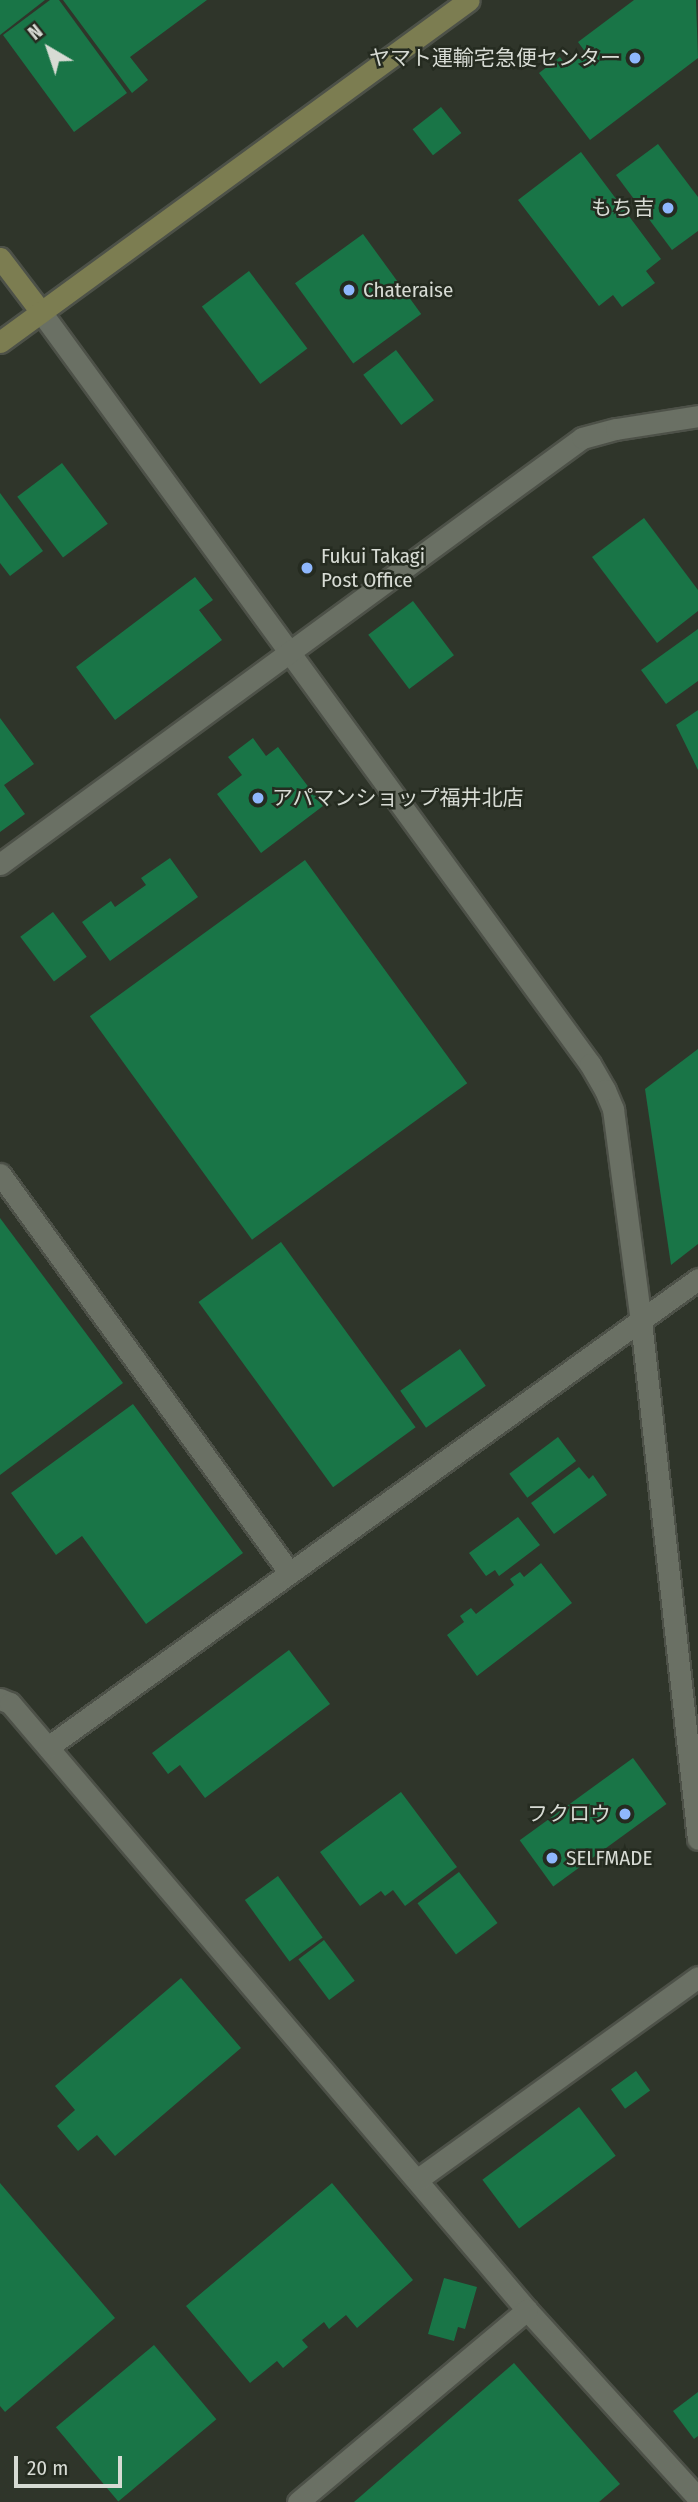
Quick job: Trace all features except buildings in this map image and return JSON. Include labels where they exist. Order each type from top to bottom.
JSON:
[{"type":"street","points":[[0,342],[459,3]]},
{"type":"street","points":[[0,258],[590,1064],[605,1090],[613,1109],[640,1321],[698,1839]]},
{"type":"street","points":[[0,864],[582,438],[616,429],[698,416]]},
{"type":"street","points":[[0,1174],[289,1572]]},
{"type":"street","points":[[48,1747],[698,1279]]},
{"type":"street","points":[[0,1699],[10,1703],[48,1747],[527,2310],[698,2498]]},
{"type":"street","points":[[418,2179],[698,1977]]},
{"type":"street","points":[[298,2502],[527,2310]]},
{"type":"place","name":"ヤマト運輸宅急便センター","points":[[635,58]]},
{"type":"place","name":"もち吉","points":[[668,208]]},
{"type":"place","name":"Chateraise","points":[[349,290]]},
{"type":"place","name":"Fukui Takagi Post Office","points":[[307,568]]},
{"type":"place","name":"アパマンショップ福井北店","points":[[258,798]]},
{"type":"place","name":"フクロウ","points":[[625,1814]]},
{"type":"place","name":"SELFMADE","points":[[552,1858]]}]
